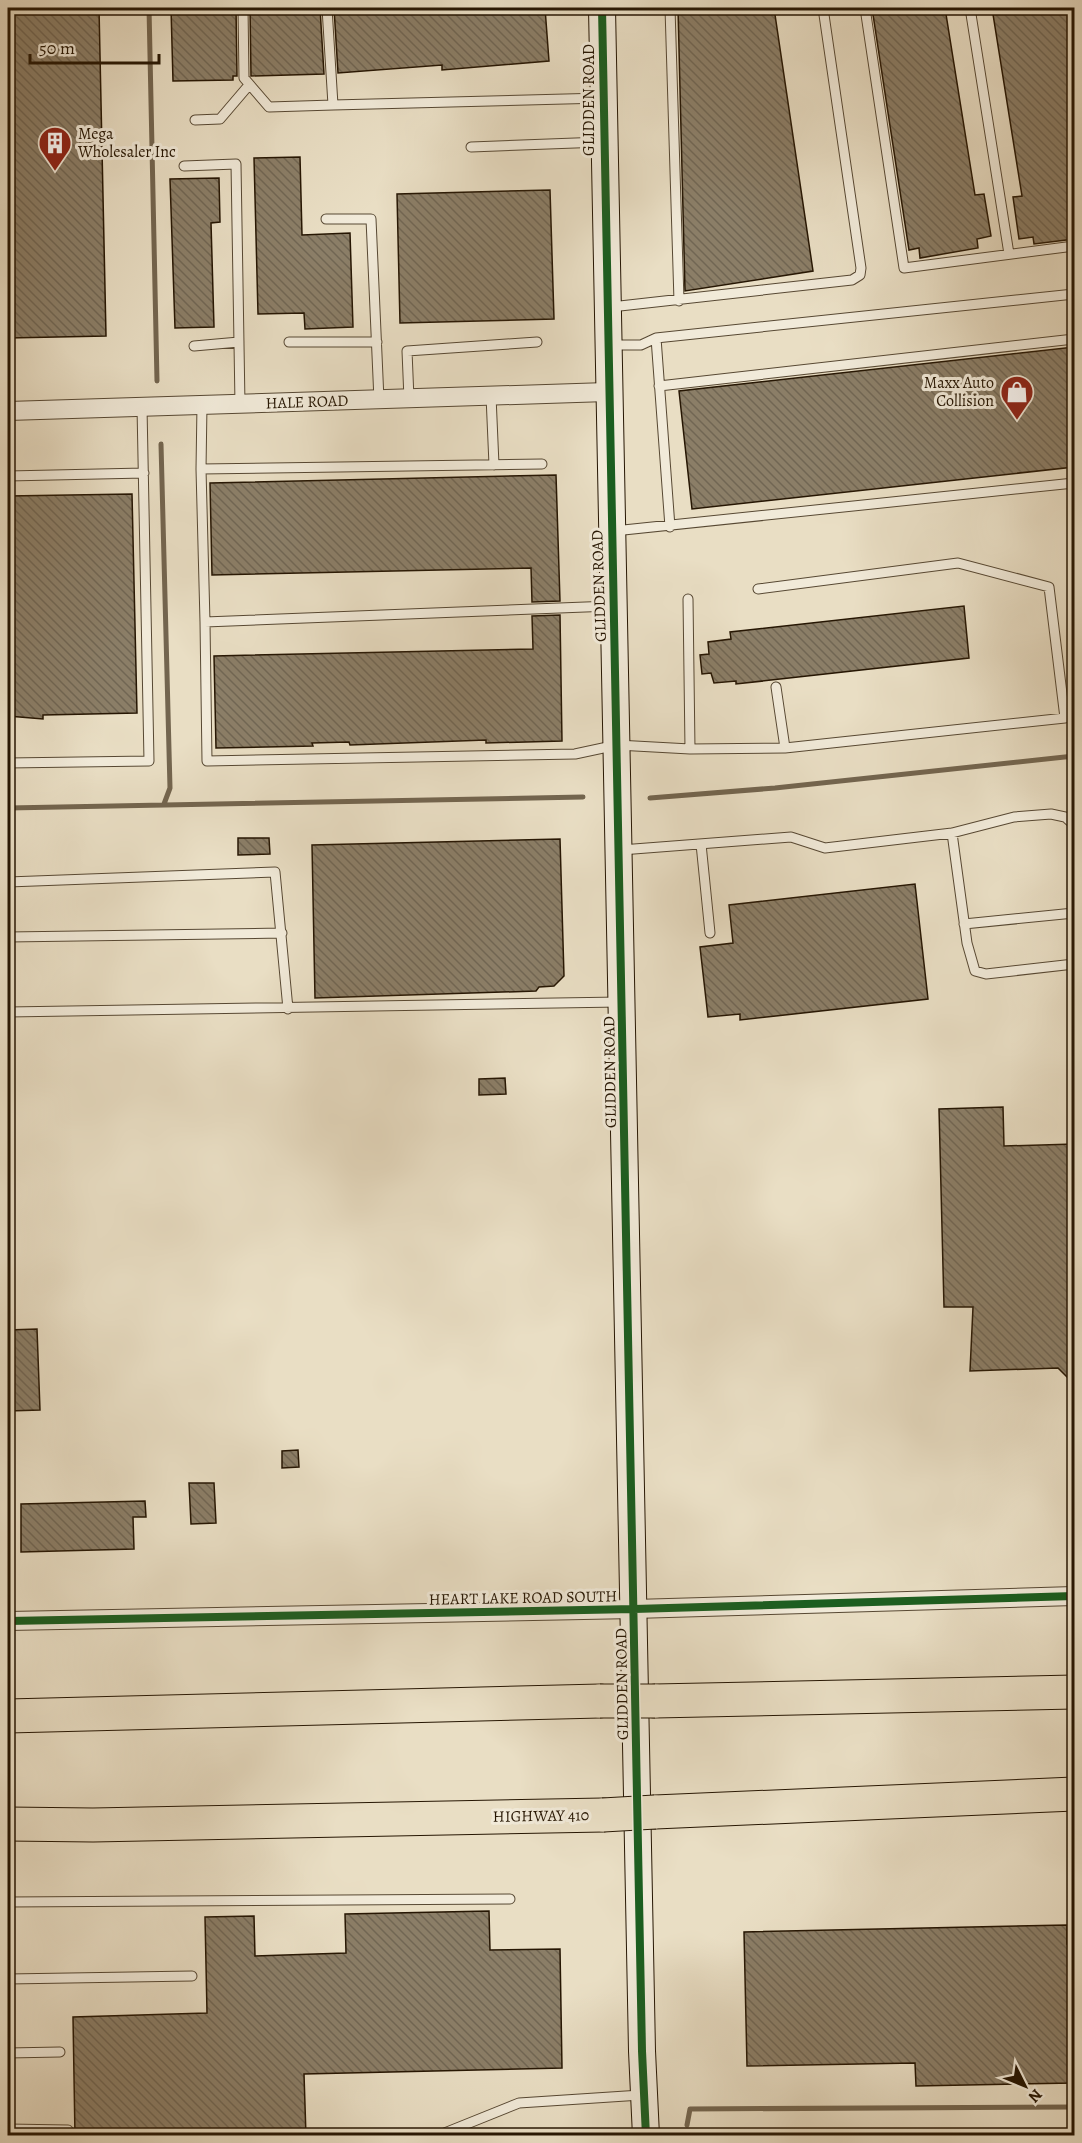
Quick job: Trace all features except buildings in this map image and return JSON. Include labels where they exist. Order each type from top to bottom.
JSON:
[{"type":"highway","points":[[8,1716],[1074,1692]]},
{"type":"highway","name":"HIGHWAY 410","points":[[8,1824],[93,1825],[603,1815],[1074,1794]]},
{"type":"highway","points":[[8,1844],[93,1825]]},
{"type":"street","name":"GLIDDEN ROAD","points":[[602,8],[607,393],[617,745],[643,2095],[646,2136]]},
{"type":"street","name":"HALE ROAD","points":[[8,411],[607,393]]},
{"type":"street","name":"HEART LAKE ROAD SOUTH","points":[[8,1621],[634,1609],[1074,1596]]},
{"type":"lane","points":[[243,8],[244,78],[269,107],[603,98]]},
{"type":"lane","points":[[327,8],[333,105]]},
{"type":"lane","points":[[670,8],[679,301]]},
{"type":"lane","points":[[606,307],[679,301],[852,280],[860,275],[861,268],[823,8]]},
{"type":"lane","points":[[865,8],[904,268],[1074,246]]},
{"type":"lane","points":[[970,8],[1009,254]]},
{"type":"lane","points":[[195,120],[220,118],[249,85]]},
{"type":"lane","points":[[471,147],[602,142]]},
{"type":"lane","points":[[184,166],[236,164],[240,404]]},
{"type":"lane","points":[[326,219],[371,219],[379,400]]},
{"type":"lane","points":[[607,346],[641,345],[656,338],[1074,294]]},
{"type":"lane","points":[[656,338],[670,526]]},
{"type":"lane","points":[[659,386],[1074,339]]},
{"type":"lane","points":[[194,346],[239,342]]},
{"type":"lane","points":[[289,342],[377,342]]},
{"type":"lane","points":[[409,399],[407,351],[537,342]]},
{"type":"lane","points":[[491,396],[494,465]]},
{"type":"lane","points":[[202,405],[201,469],[207,761],[575,754],[617,745],[690,749],[785,748],[1065,718],[1049,587],[958,563],[758,589]]},
{"type":"lane","points":[[8,763],[149,761],[142,407]]},
{"type":"lane","points":[[201,469],[542,464]]},
{"type":"lane","points":[[8,476],[144,473]]},
{"type":"lane","points":[[611,531],[1074,483]]},
{"type":"lane","points":[[688,599],[690,749]]},
{"type":"lane","points":[[205,622],[613,606]]},
{"type":"lane","points":[[776,687],[785,748]]},
{"type":"lane","points":[[619,850],[791,837],[825,848],[952,833],[1014,817],[1052,814],[1065,817],[1074,825]]},
{"type":"lane","points":[[952,833],[964,924],[975,971],[986,974],[1074,964]]},
{"type":"lane","points":[[701,844],[710,933]]},
{"type":"lane","points":[[8,882],[275,872],[288,1009]]},
{"type":"lane","points":[[964,924],[1074,914]]},
{"type":"lane","points":[[8,937],[282,933]]},
{"type":"lane","points":[[8,1012],[622,1002]]},
{"type":"lane","points":[[8,1902],[510,1899]]},
{"type":"lane","points":[[8,1979],[192,1976]]},
{"type":"lane","points":[[8,2053],[60,2052]]},
{"type":"lane","points":[[437,2136],[519,2103],[643,2095]]},
{"type":"lane","points":[[8,2129],[68,2130]]},
{"type":"waterway","points":[[149,8],[157,381]]},
{"type":"waterway","points":[[161,444],[170,788],[164,804]]},
{"type":"waterway","points":[[650,798],[775,788],[1074,756]]},
{"type":"waterway","points":[[8,808],[583,797]]},
{"type":"waterway","points":[[687,2125],[690,2109],[1074,2107]]},
{"type":"cycle path","points":[[602,8],[642,2051],[646,2136]]},
{"type":"cycle path","points":[[8,1621],[634,1609],[1074,1596]]},
{"type":"place","name":"Mega Wholesaler Inc","points":[[55,172]]},
{"type":"place","name":"Maxx Auto Collision","points":[[1017,421]]}]
